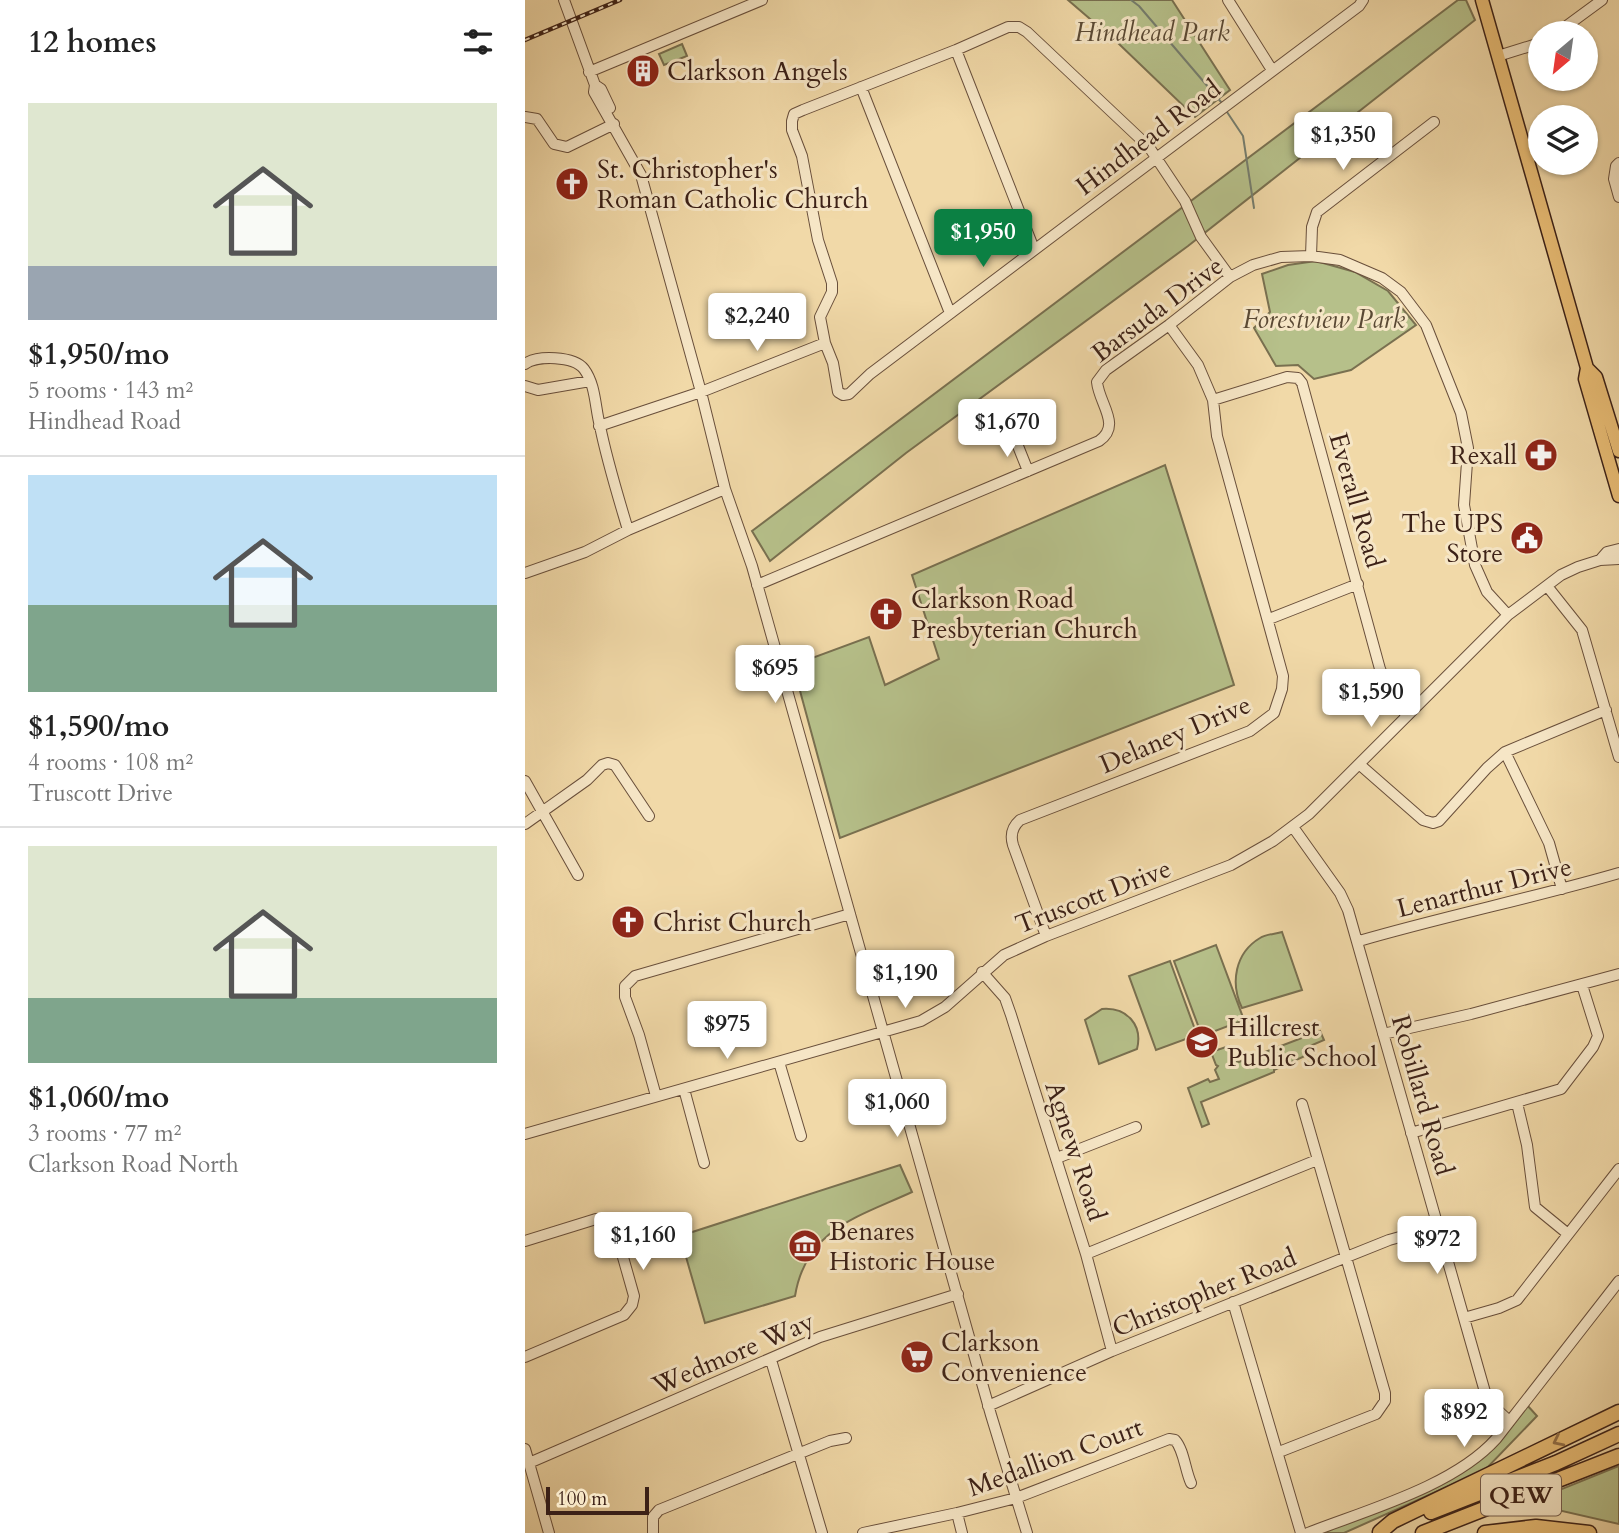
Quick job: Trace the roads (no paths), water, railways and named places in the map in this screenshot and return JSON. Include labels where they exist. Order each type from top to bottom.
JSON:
[{"type":"highway","points":[[1378,1533],[1393,1521],[1619,1412]]},
{"type":"highway","name":"QEW","points":[[1378,1533],[1556,1463],[1619,1434]]},
{"type":"highway","name":"QEW","points":[[1423,1533],[1619,1456]]},
{"type":"highway","points":[[1485,1533],[1536,1527],[1590,1533]]},
{"type":"main road","points":[[1482,0],[1587,368],[1585,379],[1619,496]]},
{"type":"main road","points":[[1587,368],[1596,377],[1619,451]]},
{"type":"street","points":[[564,0],[589,72],[595,85],[601,89],[612,113],[612,122],[641,175],[725,489],[757,586],[988,1406],[1027,1533]]},
{"type":"street","points":[[589,72],[762,0]]},
{"type":"street","points":[[1228,0],[1272,70]]},
{"type":"street","name":"Hindhead Road","points":[[824,343],[833,363],[838,392],[849,394],[870,374],[1359,6],[1363,0]]},
{"type":"street","points":[[1573,21],[1602,0]]},
{"type":"street","points":[[600,426],[701,392],[824,343],[820,317],[832,292],[832,284],[818,240],[802,156],[792,121],[794,114],[1008,27],[1019,27],[1027,32],[1157,158],[1185,201],[1201,237],[1230,277]]},
{"type":"street","points":[[1498,57],[1528,47]]},
{"type":"street","points":[[956,50],[1034,249]]},
{"type":"street","points":[[861,87],[950,313]]},
{"type":"street","points":[[525,117],[537,119],[554,144],[567,147],[612,122]]},
{"type":"street","points":[[1311,256],[1311,227],[1317,212],[1434,122]]},
{"type":"street","points":[[1619,163],[1614,180],[1619,197]]},
{"type":"street","name":"Barsuda Drive","points":[[757,586],[1104,437],[1111,423],[1097,382],[1105,370],[1230,277],[1273,258],[1311,256],[1340,260],[1383,278],[1401,292],[1426,325],[1465,426],[1468,448],[1464,505],[1475,565],[1487,592],[1508,615]]},
{"type":"street","name":"Delaney Drive","points":[[1046,936],[1013,845],[1011,836],[1015,825],[1020,820],[1250,731],[1273,713],[1282,689],[1283,676],[1269,619],[1217,436],[1213,400],[1198,365],[1169,325]]},
{"type":"street","points":[[525,364],[533,358],[569,359],[583,367],[590,380],[628,530]]},
{"type":"street","name":"Everall Road","points":[[1213,400],[1287,377],[1298,379],[1302,383],[1380,669],[1387,686],[1406,715]]},
{"type":"street","points":[[525,386],[538,390],[590,380]]},
{"type":"street","points":[[1014,436],[1028,471]]},
{"type":"street","points":[[525,573],[585,552],[628,530],[725,489]]},
{"type":"street","name":"Truscott Drive","points":[[1600,560],[1607,552],[1619,549]]},
{"type":"street","name":"Truscott Drive","points":[[525,1134],[934,1015],[1004,955],[1046,936],[1231,865],[1293,827],[1508,615],[1578,567],[1600,560],[1619,559]]},
{"type":"street","points":[[1269,619],[1358,584]]},
{"type":"street","points":[[1547,586],[1582,630],[1619,757]]},
{"type":"street","points":[[1359,764],[1423,820],[1433,823],[1439,821],[1505,752],[1606,710]]},
{"type":"street","points":[[1505,752],[1549,843],[1562,890]]},
{"type":"street","points":[[525,824],[608,762],[615,765],[649,816]]},
{"type":"street","points":[[525,781],[578,875]]},
{"type":"street","name":"Robillard Road","points":[[1293,827],[1340,893],[1359,941],[1485,1392],[1490,1403],[1509,1421]]},
{"type":"street","name":"Lenarthur Drive","points":[[1359,941],[1445,916],[1510,904],[1619,873]]},
{"type":"street","points":[[656,1096],[625,997],[625,986],[629,980],[850,914]]},
{"type":"street","name":"Agnew Road","points":[[982,972],[1005,998],[1057,1158],[1112,1351]]},
{"type":"street","points":[[1383,1034],[1471,1014],[1619,974]]},
{"type":"street","points":[[1411,1133],[1561,1089],[1593,1048],[1598,1036],[1582,985]]},
{"type":"street","points":[[779,1062],[801,1136]]},
{"type":"street","points":[[684,1089],[704,1163]]},
{"type":"street","points":[[1517,1103],[1527,1145],[1535,1207],[1568,1234]]},
{"type":"street","points":[[1279,1452],[1376,1414],[1385,1401],[1385,1393],[1302,1104]]},
{"type":"street","points":[[1057,1158],[1136,1126]]},
{"type":"street","points":[[1086,1254],[1317,1160]]},
{"type":"street","points":[[1464,1318],[1517,1300],[1619,1169]]},
{"type":"street","points":[[525,1241],[596,1219],[611,1222],[633,1296],[632,1305],[624,1315],[525,1357]]},
{"type":"street","name":"Christopher Road","points":[[988,1406],[1112,1351],[1233,1302],[1389,1240],[1439,1226]]},
{"type":"street","points":[[1308,1533],[1457,1471],[1487,1449],[1619,1281]]},
{"type":"street","name":"Wedmore Way","points":[[529,1463],[820,1338],[958,1294]]},
{"type":"street","points":[[1233,1302],[1301,1533]]},
{"type":"street","points":[[771,1360],[822,1533]]},
{"type":"street","points":[[653,1533],[653,1517],[659,1510],[830,1441],[846,1438]]},
{"type":"street","name":"Medallion Court","points":[[863,1533],[1016,1498],[1169,1439],[1175,1440],[1179,1445],[1184,1468],[1191,1483]]},
{"type":"street","points":[[525,1449],[549,1533]]},
{"type":"street","points":[[957,1513],[962,1533]]},
{"type":"waterway","points":[[1131,0],[1221,102]]},
{"type":"waterway","points":[[1227,112],[1243,136],[1254,208]]},
{"type":"railway","points":[[525,40],[620,0]]},
{"type":"place","name":"Clarkson Angels","points":[[643,71]]},
{"type":"place","name":"St. Christopher's Roman Catholic Church","points":[[572,184]]},
{"type":"place","name":"Rexall","points":[[1541,455]]},
{"type":"place","name":"The UPS Store","points":[[1527,538]]},
{"type":"place","name":"Clarkson Road Presbyterian Church","points":[[886,614]]},
{"type":"place","name":"Christ Church","points":[[628,922]]},
{"type":"place","name":"Hillcrest Public School","points":[[1202,1042]]},
{"type":"place","name":"Benares Historic House","points":[[805,1246]]},
{"type":"place","name":"Clarkson Convenience","points":[[917,1357]]},
{"type":"park label","name":"Hindhead Park","points":[[1152,32]]},
{"type":"park label","name":"Forestview Park","points":[[1324,319]]}]
